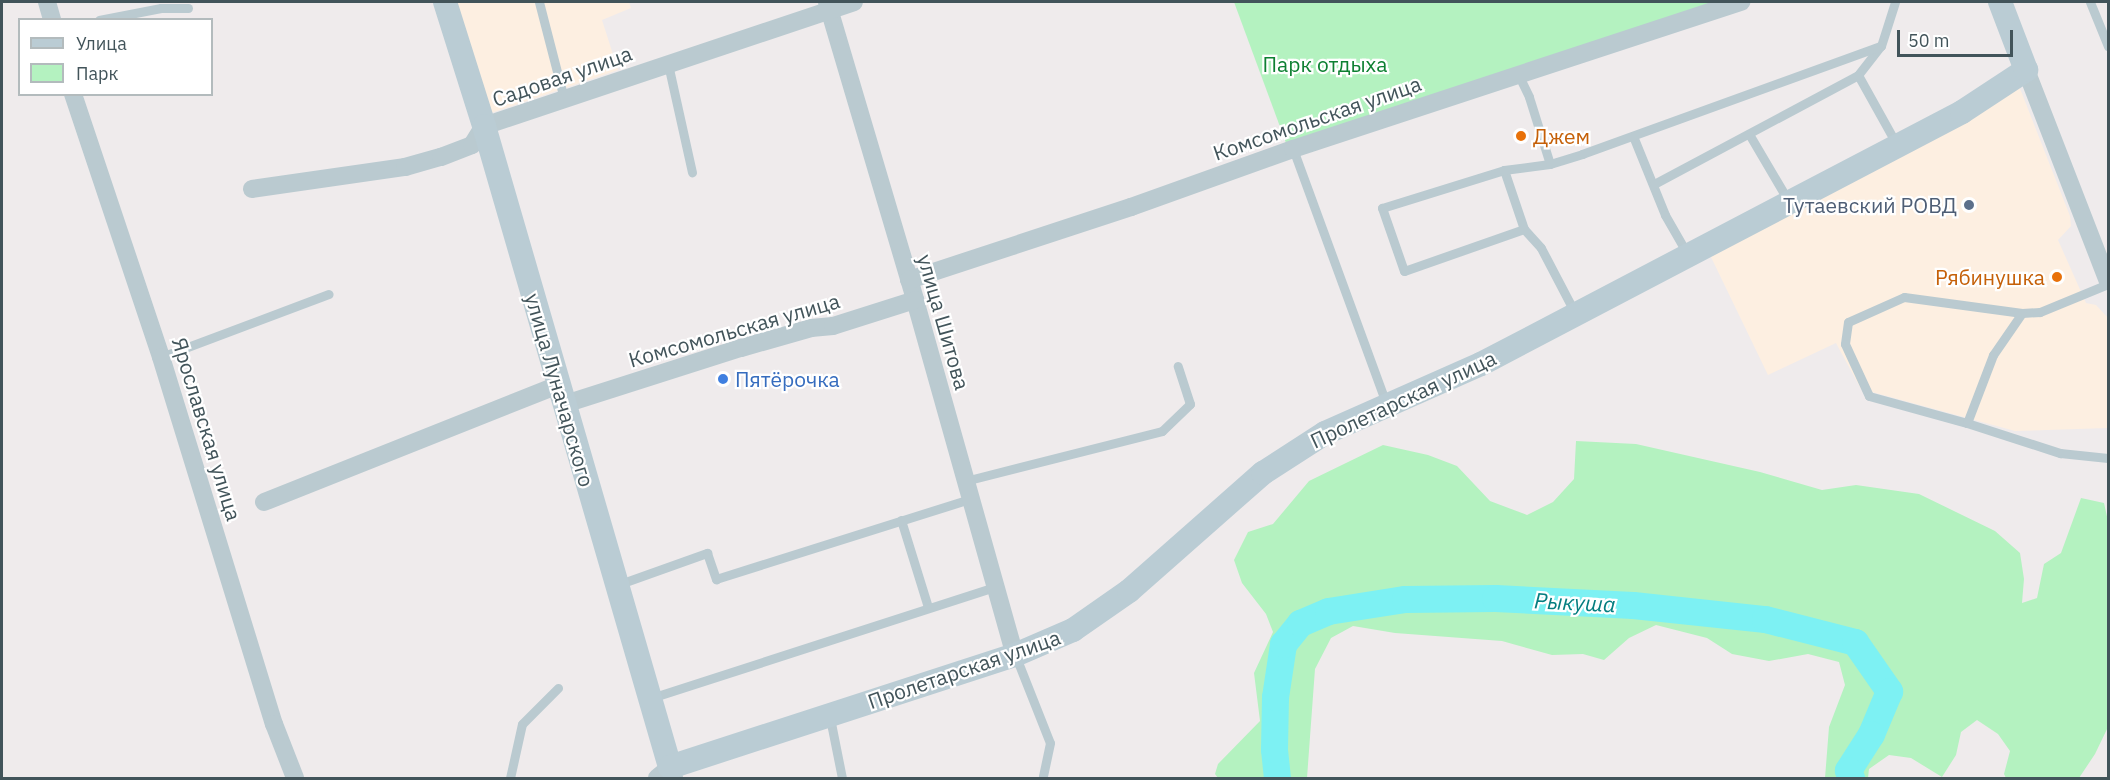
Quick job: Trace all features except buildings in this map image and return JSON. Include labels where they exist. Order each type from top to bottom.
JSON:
[{"type":"street","points":[[47,2],[51,18]]},
{"type":"street","name":"улица Луначарского","points":[[445,2],[484,126],[616,585],[651,698],[667,775]]},
{"type":"street","name":"Садовая улица","points":[[252,189],[376,172],[441,158],[472,145],[484,126],[668,64],[828,6],[854,2]]},
{"type":"street","name":"Комсомольская улица","points":[[909,280],[1131,207],[1293,149],[1741,2]]},
{"type":"street","points":[[2000,2],[2109,282]]},
{"type":"street","name":"улица Шитова","points":[[828,6],[915,300],[964,481],[1015,655]]},
{"type":"street","name":"Пролетарская улица","points":[[667,775],[829,715],[1015,655],[1073,630],[1129,591],[1213,515],[1279,462],[1325,433],[1480,364],[1962,112],[2026,70]]},
{"type":"street","name":"Ярославская улица","points":[[74,96],[161,357],[271,714],[295,778]]},
{"type":"street","name":"Комсомольская улица","points":[[264,502],[562,394],[811,328],[833,326],[915,300]]},
{"type":"lane","points":[[539,2],[564,99]]},
{"type":"lane","points":[[1654,184],[1858,75],[1881,46],[1895,2]]},
{"type":"lane","points":[[2091,2],[2109,46]]},
{"type":"lane","points":[[109,18],[161,8],[188,8]]},
{"type":"lane","points":[[1524,229],[1404,271],[1382,208],[1504,170],[1550,164],[1881,46]]},
{"type":"lane","points":[[668,64],[692,172]]},
{"type":"lane","points":[[1518,74],[1529,98],[1550,164]]},
{"type":"lane","points":[[1858,75],[1897,145]]},
{"type":"lane","points":[[1749,134],[1789,202]]},
{"type":"lane","points":[[1633,136],[1665,215],[1688,255]]},
{"type":"lane","points":[[1293,149],[1388,406]]},
{"type":"lane","points":[[1504,170],[1524,229],[1541,248],[1575,313]]},
{"type":"lane","points":[[2109,282],[2040,312],[2022,313],[1904,297],[1848,322],[1845,345],[1869,396],[1967,423],[2060,453],[2109,458]]},
{"type":"lane","points":[[161,357],[329,294]]},
{"type":"lane","points":[[1967,423],[1993,355],[2022,313]]},
{"type":"lane","points":[[964,481],[1162,431],[1190,404],[1178,366]]},
{"type":"lane","points":[[616,585],[707,554],[716,579],[970,499]]},
{"type":"lane","points":[[901,520],[928,607]]},
{"type":"lane","points":[[651,698],[994,587]]},
{"type":"lane","points":[[1015,655],[1050,743],[1043,776]]},
{"type":"lane","points":[[510,778],[522,724],[558,688]]},
{"type":"lane","points":[[829,715],[842,778]]},
{"type":"shaded area","points":[[456,2],[629,2],[631,8],[602,20],[618,70],[491,113]]},
{"type":"shaded area","points":[[2019,86],[2070,216],[2071,226],[2058,240],[2086,303],[2096,305],[2108,318],[2108,428],[2015,431],[1861,389],[1836,343],[1768,375],[1710,255]]},
{"type":"green space","name":"Парк отдыха","points":[[1234,2],[1716,2],[1286,143]]},
{"type":"green space","points":[[1576,441],[1636,444],[1760,472],[1822,490],[1856,485],[1919,494],[1995,531],[2020,553],[2024,579],[2022,603],[2037,598],[2044,564],[2061,553],[2081,498],[2104,503],[2108,521],[2108,727],[2095,754],[2079,778],[2006,778],[2004,774],[2010,751],[1998,734],[1977,720],[1961,732],[1956,755],[1942,777],[1911,758],[1889,755],[1869,769],[1868,778],[1825,778],[1829,727],[1845,685],[1839,662],[1808,654],[1769,661],[1732,654],[1707,638],[1656,625],[1629,638],[1604,660],[1583,654],[1552,655],[1502,641],[1395,633],[1353,626],[1331,638],[1315,669],[1307,778],[1218,778],[1215,774],[1218,764],[1260,721],[1254,673],[1273,632],[1266,614],[1242,583],[1234,560],[1248,532],[1273,524],[1309,481],[1383,445],[1428,455],[1457,466],[1490,501],[1527,515],[1553,502],[1574,479]]},
{"type":"waterway","name":"Рыкуша","points":[[1277,778],[1274,749],[1275,697],[1283,644],[1300,623],[1328,611],[1405,599],[1495,598],[1633,605],[1765,619],[1855,642],[1889,691],[1871,734],[1848,770],[1851,778]]},
{"type":"place","name":"Джем","points":[[1521,136]]},
{"type":"place","name":"Тутаевский РОВД","points":[[1969,205]]},
{"type":"place","name":"Рябинушка","points":[[2057,277]]},
{"type":"place","name":"Пятёрочка","points":[[723,379]]}]
